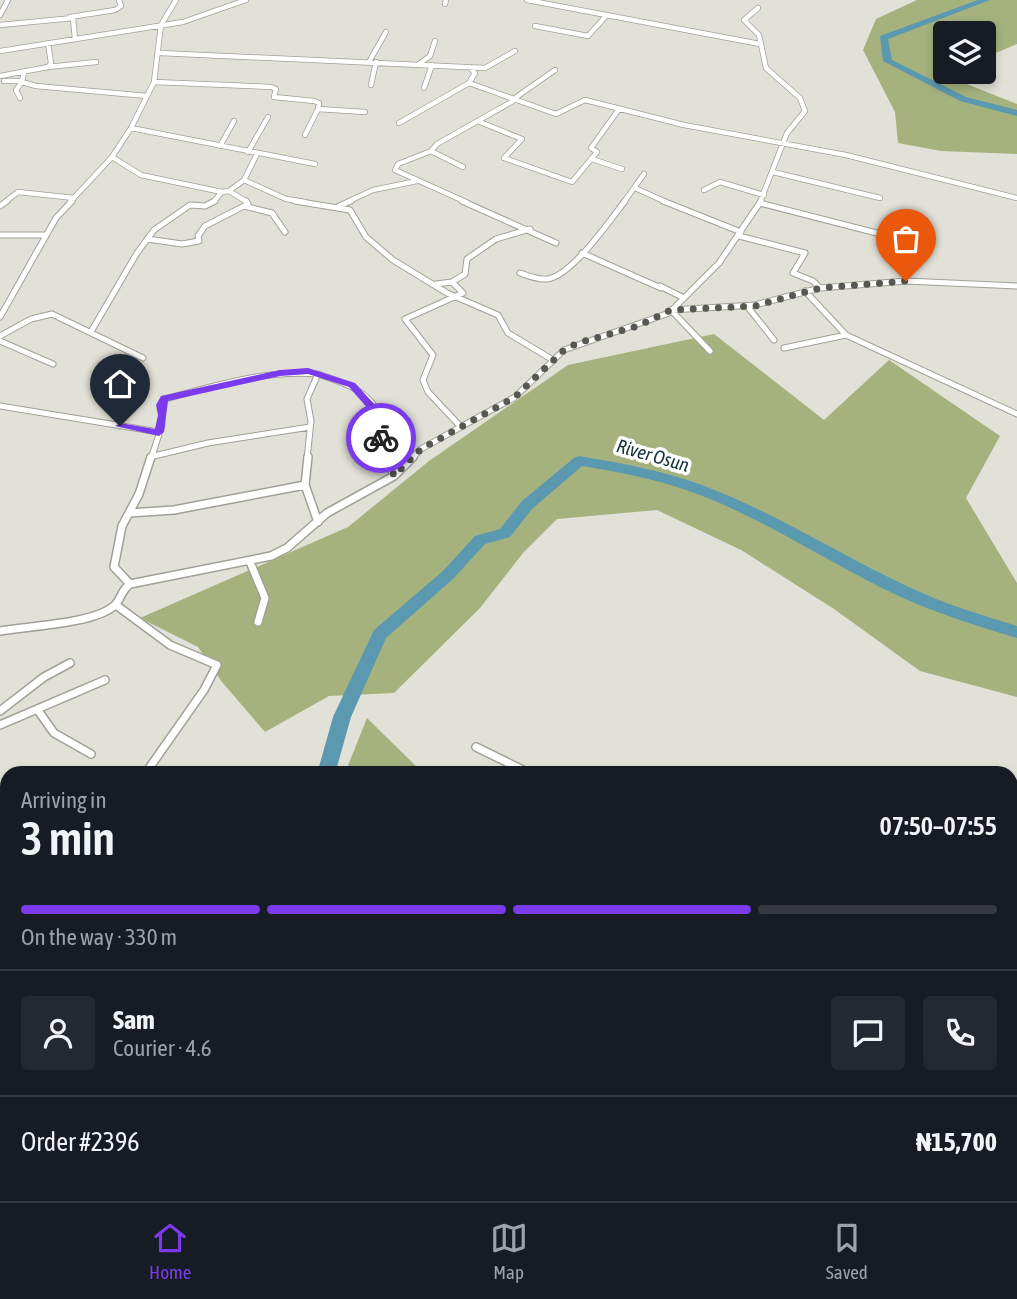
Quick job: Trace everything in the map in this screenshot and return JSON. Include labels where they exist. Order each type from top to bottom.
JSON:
[{"type":"street","points":[[0,15],[2,5],[8,0]]},
{"type":"street","points":[[0,25],[70,18],[115,10],[121,6],[120,0]]},
{"type":"street","points":[[0,317],[45,235],[112,156],[131,128],[154,82],[160,53],[161,25],[176,0]]},
{"type":"street","points":[[0,51],[201,18],[246,0]]},
{"type":"street","points":[[527,0],[760,44]]},
{"type":"street","points":[[0,632],[98,615],[116,605],[130,584],[250,562],[287,548],[327,513],[359,498],[394,476],[421,449],[515,397],[553,360],[578,343],[638,326],[671,310],[719,263],[740,234],[764,195],[790,127],[805,111],[804,104],[766,68],[759,35],[744,20],[758,8]]},
{"type":"street","points":[[535,26],[588,36],[606,16]]},
{"type":"street","points":[[70,18],[73,19],[75,39]]},
{"type":"street","points":[[369,62],[387,33]]},
{"type":"street","points":[[418,64],[429,56],[435,41]]},
{"type":"street","points":[[48,43],[51,63],[48,67]]},
{"type":"street","points":[[160,53],[469,68],[492,66],[515,51]]},
{"type":"street","points":[[0,76],[96,62]]},
{"type":"street","points":[[371,85],[376,62]]},
{"type":"street","points":[[424,88],[432,65]]},
{"type":"street","points":[[400,123],[469,83],[475,73],[469,68]]},
{"type":"street","points":[[555,70],[480,122],[437,144],[431,151],[398,164],[395,170],[482,211],[531,229],[556,243]]},
{"type":"street","points":[[20,98],[16,90],[24,72]]},
{"type":"street","points":[[4,81],[147,96]]},
{"type":"street","points":[[154,82],[271,87],[276,89],[274,97],[314,101],[319,103],[318,109],[305,135]]},
{"type":"street","points":[[469,83],[556,114],[565,112],[580,100],[846,155],[1017,198]]},
{"type":"street","points":[[318,109],[365,112]]},
{"type":"street","points":[[480,122],[522,139],[504,158],[572,182],[597,152],[591,148],[619,109]]},
{"type":"street","points":[[248,152],[268,117]]},
{"type":"street","points":[[220,146],[234,121]]},
{"type":"street","points":[[131,128],[315,164]]},
{"type":"street","points":[[431,151],[463,167]]},
{"type":"street","points":[[92,330],[146,240],[169,218],[190,205],[203,207],[216,202],[225,192],[244,180],[257,154]]},
{"type":"street","points":[[112,156],[141,175],[225,192],[244,198],[248,204],[205,226],[198,236],[199,241],[181,246],[156,238],[146,240]]},
{"type":"street","points":[[592,159],[622,169]]},
{"type":"street","points":[[773,172],[880,198]]},
{"type":"street","points":[[520,273],[538,279],[552,279],[582,253],[644,174]]},
{"type":"street","points":[[244,180],[286,199],[337,206],[354,212],[362,232],[391,258],[468,305],[498,315],[508,332],[553,360]]},
{"type":"street","points":[[337,206],[373,190],[417,181]]},
{"type":"street","points":[[704,190],[719,182],[764,195]]},
{"type":"street","points":[[635,188],[740,234],[805,253],[804,259],[793,274],[813,281],[820,288]]},
{"type":"street","points":[[0,206],[18,191],[74,198]]},
{"type":"street","points":[[760,203],[896,238]]},
{"type":"street","points":[[244,206],[272,213],[285,232]]},
{"type":"street","points":[[436,284],[452,282],[465,274],[467,259],[479,249],[509,232],[531,229]]},
{"type":"street","points":[[0,235],[45,235]]},
{"type":"street","points":[[582,253],[684,298]]},
{"type":"street","points":[[671,310],[747,306],[820,288],[946,281],[1017,286]]},
{"type":"street","points":[[452,282],[463,293],[458,298],[428,307],[405,319],[433,355],[423,380],[428,392],[461,427]]},
{"type":"street","points":[[805,291],[846,335],[1017,414]]},
{"type":"street","points":[[747,306],[774,340]]},
{"type":"street","points":[[671,310],[710,351]]},
{"type":"street","points":[[0,336],[46,314],[92,330],[143,358]]},
{"type":"street","points":[[785,348],[846,335]]},
{"type":"street","points":[[0,341],[53,364]]},
{"type":"street","points":[[130,584],[114,567],[122,526],[139,494],[159,432],[163,415],[161,405],[165,399],[280,373],[308,371],[352,385],[381,417],[382,445],[394,476]]},
{"type":"street","points":[[318,374],[307,400],[310,427],[305,485],[318,522]]},
{"type":"street","points":[[0,406],[159,432]]},
{"type":"street","points":[[150,457],[221,441],[310,427]]},
{"type":"street","points":[[129,513],[174,510],[305,485]]},
{"type":"street","points":[[250,562],[265,598],[258,622]]},
{"type":"street","points":[[116,605],[170,645],[217,665],[204,690],[151,766]]},
{"type":"street","points":[[0,711],[44,677],[71,663]]},
{"type":"street","points":[[0,725],[105,680]]},
{"type":"street","points":[[37,709],[54,733],[91,754]]},
{"type":"street","points":[[476,747],[515,766]]},
{"type":"green space","points":[[917,0],[1017,0],[1017,44],[996,53],[996,21],[933,21],[933,84],[967,84],[1017,104],[1017,154],[941,151],[898,143],[895,112],[863,50],[876,19]]},
{"type":"green space","points":[[714,334],[824,420],[889,360],[1000,436],[966,498],[1017,583],[1017,697],[920,671],[834,609],[741,550],[657,510],[557,519],[523,553],[480,608],[394,693],[329,696],[265,732],[222,682],[198,647],[140,618],[348,527],[429,461],[568,365]]},
{"type":"green space","points":[[367,718],[416,766],[348,766]]},
{"type":"waterway","name":"River Osun","points":[[986,0],[883,38],[888,61],[963,99],[1017,113]]},
{"type":"waterway","name":"River Osun","points":[[328,766],[342,717],[380,634],[448,575],[480,540],[505,533],[527,505],[579,461],[638,470],[694,487],[906,592],[960,615],[1017,632]]},
{"type":"way so far","points":[[381,438],[394,476],[408,459],[421,449],[515,397],[564,350],[578,343],[638,326],[671,310],[755,306],[820,288],[906,281]]},
{"type":"route","points":[[120,426],[159,432],[163,415],[161,405],[165,399],[280,373],[308,371],[352,385],[381,417],[381,438]]}]
